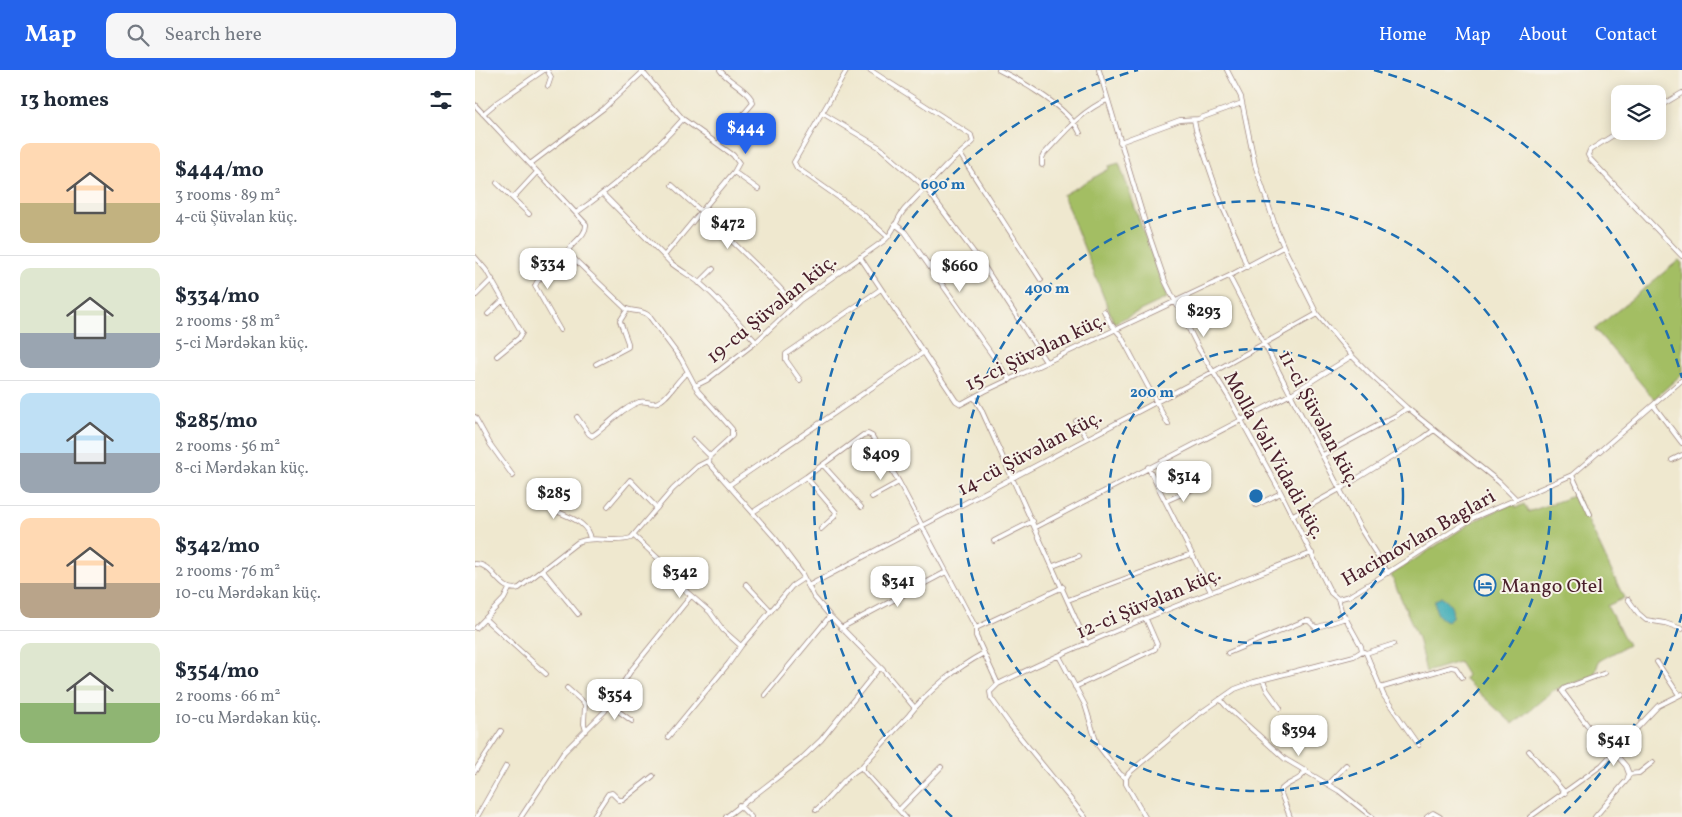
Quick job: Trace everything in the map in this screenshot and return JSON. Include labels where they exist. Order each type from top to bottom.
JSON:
[{"type":"street","points":[[483,114],[503,97],[545,70],[551,77],[548,86]]},
{"type":"street","points":[[718,144],[753,103],[751,97],[724,76],[720,70]]},
{"type":"street","points":[[847,70],[795,159],[795,165],[861,213],[888,237]]},
{"type":"street","name":"19-cu Şüvəlan küç.","points":[[695,386],[707,380],[755,342],[795,305],[888,237],[904,210],[973,142],[971,135],[870,70]]},
{"type":"street","points":[[999,70],[1030,86],[1074,122],[1080,133]]},
{"type":"street","name":"Molla Vəli Vidadi küç.","points":[[1099,70],[1159,264],[1174,301],[1293,515],[1331,592],[1339,599],[1340,606],[1388,704],[1418,745]]},
{"type":"street","points":[[1227,70],[1243,103],[1255,165],[1283,247],[1317,314],[1352,356],[1407,408],[1499,482],[1516,499]]},
{"type":"street","points":[[530,164],[609,104],[643,71],[683,119],[738,160],[738,166],[734,172],[664,256]]},
{"type":"street","points":[[1666,103],[1682,93]]},
{"type":"street","points":[[1043,166],[1042,158],[1074,122],[1092,108],[1107,100]]},
{"type":"street","points":[[1120,142],[1180,120],[1194,120],[1243,103]]},
{"type":"street","points":[[475,105],[585,224],[586,229],[569,252],[560,257],[535,286],[560,330]]},
{"type":"street","points":[[821,113],[879,147],[926,188],[984,266],[1046,362]]},
{"type":"street","points":[[576,213],[603,194],[652,153],[683,119]]},
{"type":"street","points":[[1194,120],[1223,208],[1247,266]]},
{"type":"street","points":[[1611,137],[1590,150],[1588,155],[1590,159],[1682,256]]},
{"type":"street","points":[[960,154],[1041,280]]},
{"type":"street","points":[[513,198],[537,172]]},
{"type":"street","points":[[734,172],[758,190]]},
{"type":"street","points":[[497,183],[529,214]]},
{"type":"street","points":[[672,185],[779,287],[795,305]]},
{"type":"street","points":[[603,194],[679,270],[713,294],[755,342]]},
{"type":"street","points":[[895,224],[905,232],[1010,380]]},
{"type":"street","name":"15-ci Şüvəlan küç.","points":[[860,257],[958,404],[964,403],[1046,362],[1229,276],[1283,247]]},
{"type":"street","points":[[569,252],[627,310],[642,311],[649,316],[676,352],[695,386],[733,431],[732,436],[709,456],[708,461],[711,466],[775,538],[804,578],[814,597],[830,616],[880,667],[914,707]]},
{"type":"street","points":[[475,257],[483,264],[522,333],[519,338],[497,356]]},
{"type":"street","points":[[699,283],[713,269]]},
{"type":"street","name":"11-ci Şüvəlan küç.","points":[[1229,276],[1365,536],[1388,573]]},
{"type":"street","points":[[476,295],[492,279]]},
{"type":"street","points":[[801,380],[786,360],[786,354],[881,288]]},
{"type":"street","points":[[488,314],[503,300]]},
{"type":"street","points":[[596,364],[627,347],[628,343],[620,321],[627,310]]},
{"type":"street","points":[[1104,311],[1121,336],[1168,424]]},
{"type":"street","name":"14-cü Şüvəlan küç.","points":[[808,586],[1213,372],[1317,314]]},
{"type":"street","points":[[729,485],[924,352]]},
{"type":"street","points":[[1035,527],[1291,394],[1352,356]]},
{"type":"street","points":[[577,417],[592,436],[615,416],[637,403],[645,401],[659,402],[687,372]]},
{"type":"street","name":"Hacimovlan Baglari","points":[[1339,599],[1349,596],[1388,573],[1473,518],[1572,475],[1682,380]]},
{"type":"street","points":[[974,397],[1033,521],[1087,644]]},
{"type":"street","points":[[1654,406],[1682,443]]},
{"type":"street","points":[[1323,455],[1407,408]]},
{"type":"street","points":[[475,416],[490,444],[513,476]]},
{"type":"street","points":[[1076,421],[1087,438]]},
{"type":"street","points":[[1293,515],[1340,489],[1435,430]]},
{"type":"street","points":[[753,512],[806,477],[863,435],[868,434],[874,438],[976,628],[976,636],[998,684],[990,692],[991,698],[1011,726],[1085,817]]},
{"type":"street","points":[[693,439],[709,456]]},
{"type":"street","points":[[1672,460],[1682,455]]},
{"type":"street","points":[[475,557],[476,563],[486,567],[509,589],[519,588],[582,540],[621,540],[634,536],[691,472],[708,461]]},
{"type":"street","points":[[823,465],[861,506]]},
{"type":"street","points":[[1148,467],[1211,592]]},
{"type":"street","points":[[1572,475],[1591,514]]},
{"type":"street","points":[[806,477],[836,512],[834,517],[821,529]]},
{"type":"street","points":[[608,506],[630,480],[657,508]]},
{"type":"street","points":[[872,497],[899,482]]},
{"type":"street","points":[[547,486],[552,492],[548,506],[580,522],[588,531],[590,539]]},
{"type":"street","points":[[1166,501],[1195,488]]},
{"type":"street","points":[[1256,505],[1281,493]]},
{"type":"street","points":[[994,541],[1033,521]]},
{"type":"street","points":[[634,536],[663,564],[691,596],[710,612],[723,630],[741,646]]},
{"type":"street","name":"12-ci Şüvəlan küç.","points":[[998,684],[1146,619],[1312,553]]},
{"type":"street","points":[[1068,600],[1191,554]]},
{"type":"street","points":[[1053,566],[1079,556]]},
{"type":"street","points":[[542,570],[578,614]]},
{"type":"street","points":[[841,628],[946,572]]},
{"type":"street","points":[[668,737],[792,586],[804,578]]},
{"type":"street","points":[[746,584],[771,612]]},
{"type":"street","points":[[976,628],[1063,587]]},
{"type":"street","points":[[475,628],[504,599],[509,589]]},
{"type":"street","points":[[521,817],[564,752],[600,718],[632,669],[691,596]]},
{"type":"street","points":[[1628,599],[1638,613],[1646,620],[1665,623],[1682,629]]},
{"type":"street","points":[[765,695],[830,616]]},
{"type":"street","points":[[1228,653],[1304,621],[1309,621],[1315,627],[1318,627],[1346,618]]},
{"type":"street","points":[[485,619],[546,674]]},
{"type":"street","points":[[1075,687],[1155,650],[1157,644],[1146,619]]},
{"type":"street","points":[[1145,817],[1126,784],[1126,778],[1164,742],[1220,699],[1241,686],[1394,644]]},
{"type":"street","points":[[816,810],[854,772],[862,767],[914,707],[936,687],[984,653]]},
{"type":"street","points":[[1059,656],[1089,715],[1097,744],[1120,774],[1126,778]]},
{"type":"street","points":[[1530,817],[1602,765],[1653,710],[1663,702],[1681,695],[1657,662]]},
{"type":"street","points":[[726,817],[799,760],[821,740],[880,667]]},
{"type":"street","points":[[1380,688],[1451,667],[1455,668],[1462,677]]},
{"type":"street","points":[[1595,817],[1627,780],[1629,774],[1620,759],[1605,749],[1562,691],[1565,688],[1605,673]]},
{"type":"street","points":[[1263,680],[1267,690],[1280,708]]},
{"type":"street","points":[[567,688],[585,704],[584,724],[586,731]]},
{"type":"street","points":[[1220,699],[1285,759],[1307,770],[1372,817]]},
{"type":"street","points":[[610,705],[632,721]]},
{"type":"street","points":[[475,771],[501,731]]},
{"type":"street","points":[[1529,750],[1565,793]]},
{"type":"street","points":[[1629,774],[1639,773],[1653,762]]},
{"type":"street","points":[[1328,784],[1346,765]]},
{"type":"street","points":[[477,816],[506,766]]},
{"type":"street","points":[[862,767],[865,773],[905,817]]},
{"type":"street","points":[[899,810],[941,767]]},
{"type":"street","points":[[1290,817],[1280,791],[1282,787],[1302,778],[1307,770]]},
{"type":"street","points":[[593,817],[608,794],[612,793],[619,800],[623,800],[653,776]]},
{"type":"street","points":[[739,806],[751,817]]},
{"type":"street","points":[[1427,817],[1433,813],[1440,817]]},
{"type":"green space","points":[[1119,163],[1167,298],[1114,323],[1063,195],[1109,169],[1109,166]]},
{"type":"green space","points":[[1679,260],[1682,263],[1682,374],[1654,399],[1595,329]]},
{"type":"green space","points":[[1576,495],[1624,598],[1607,606],[1628,645],[1599,661],[1594,676],[1554,690],[1513,724],[1464,679],[1467,675],[1459,662],[1426,672],[1418,638],[1391,575],[1474,521],[1514,503],[1516,508],[1524,504],[1528,512]]},
{"type":"water","points":[[1442,597],[1445,598],[1452,608],[1452,617],[1447,621],[1437,613],[1435,607],[1435,600]]},
{"type":"place","name":"Mango Otel","points":[[1485,585]]}]
